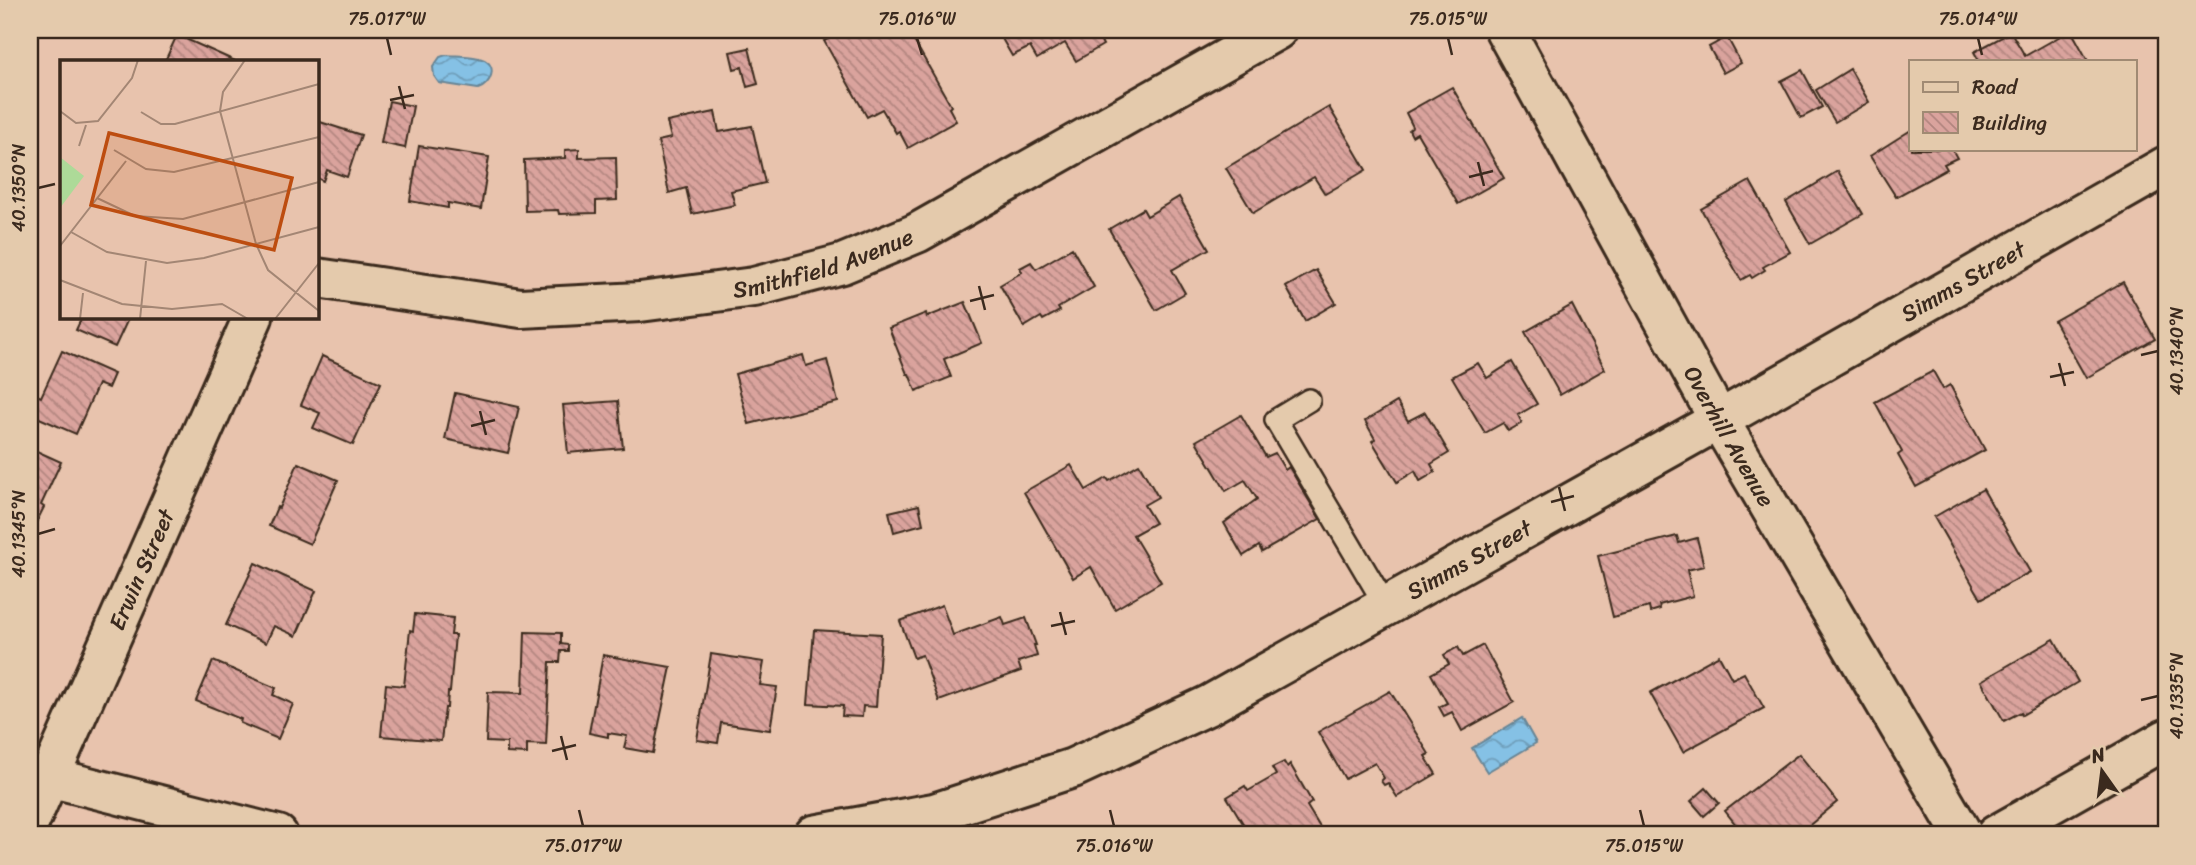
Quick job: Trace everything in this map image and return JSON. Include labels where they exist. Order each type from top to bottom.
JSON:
[{"type":"street","name":"Smithfield Avenue","points":[[318,278],[521,307],[640,302],[754,287],[842,264],[916,233],[1277,30]]},
{"type":"street","name":"Overhill Avenue","points":[[1505,30],[1719,420],[1963,835]]},
{"type":"street","name":"Simms Street","points":[[814,835],[934,813],[1073,768],[1209,705],[2166,166]]},
{"type":"street","name":"Erwin Street","points":[[30,821],[253,318]]},
{"type":"street","points":[[1996,835],[2166,739]]},
{"type":"street","points":[[49,777],[278,835]]},
{"type":"lane","points":[[1309,400],[1276,420],[1387,606]]},
{"type":"water","points":[[446,55],[482,59],[492,70],[489,79],[478,89],[439,83],[434,76],[433,67],[440,57]]},
{"type":"water","points":[[1522,718],[1536,743],[1487,772],[1472,748]]},
{"type":"building","points":[[844,30],[908,30],[951,106],[949,108],[956,121],[908,148],[882,109],[867,117],[824,41]]},
{"type":"building","points":[[997,30],[1095,30],[1103,45],[1076,61],[1065,43],[1037,59],[1030,47],[1012,56]]},
{"type":"building","points":[[2071,30],[2087,60],[1978,60],[1974,52],[2011,32],[2025,56]]},
{"type":"building","points":[[177,35],[233,60],[165,60]]},
{"type":"building","points":[[1727,37],[1741,63],[1723,73],[1709,47]]},
{"type":"building","points":[[749,48],[758,84],[747,87],[742,67],[734,69],[730,52]]},
{"type":"building","points":[[1850,69],[1869,102],[1835,122],[1816,90]]},
{"type":"building","points":[[1802,70],[1822,107],[1801,118],[1781,81]]},
{"type":"building","points":[[1452,87],[1504,178],[1458,204],[1417,133],[1412,136],[1409,130],[1413,127],[1406,113]]},
{"type":"building","points":[[389,101],[413,106],[405,148],[381,143]]},
{"type":"building","points":[[1329,107],[1366,170],[1325,194],[1314,177],[1253,213],[1226,168]]},
{"type":"building","points":[[715,112],[719,132],[752,126],[765,183],[731,191],[735,205],[692,214],[686,188],[669,193],[658,141],[671,138],[667,122]]},
{"type":"building","points":[[318,121],[361,135],[347,177],[327,170],[323,181],[318,178]]},
{"type":"building","points":[[1909,131],[1909,150],[1953,150],[1957,158],[1944,164],[1947,169],[1896,197],[1870,156]]},
{"type":"building","points":[[419,146],[489,157],[481,209],[448,203],[448,208],[410,201]]},
{"type":"building","points":[[579,149],[579,158],[616,157],[617,200],[596,201],[596,213],[525,211],[524,160],[565,158],[565,150]]},
{"type":"building","points":[[1838,171],[1863,214],[1810,244],[1786,202]]},
{"type":"building","points":[[1750,181],[1790,252],[1763,267],[1765,270],[1752,278],[1750,275],[1741,280],[1701,209]]},
{"type":"building","points":[[1179,197],[1209,249],[1172,270],[1185,293],[1156,310],[1109,229],[1143,209],[1147,216]]},
{"type":"building","points":[[1072,248],[1094,287],[1058,308],[1060,311],[1043,320],[1041,317],[1024,327],[1000,285],[1022,272],[1020,268],[1031,262],[1036,269]]},
{"type":"building","points":[[1316,270],[1336,303],[1305,321],[1286,287]]},
{"type":"building","points":[[2123,282],[2155,339],[2086,378],[2054,321]]},
{"type":"building","points":[[965,302],[982,343],[944,359],[951,377],[916,391],[889,328],[926,313],[927,317]]},
{"type":"building","points":[[1572,305],[1605,369],[1560,395],[1525,332]]},
{"type":"building","points":[[82,318],[129,318],[115,347],[76,330]]},
{"type":"building","points":[[62,351],[114,374],[108,388],[98,384],[76,434],[30,414],[30,392],[41,397]]},
{"type":"building","points":[[803,355],[806,366],[827,360],[838,402],[749,424],[735,374]]},
{"type":"building","points":[[322,356],[381,383],[353,445],[313,428],[320,413],[301,405]]},
{"type":"building","points":[[1512,362],[1537,404],[1518,415],[1522,423],[1508,431],[1503,423],[1485,433],[1452,377],[1478,363],[1487,378]]},
{"type":"building","points":[[1933,371],[1943,389],[1950,385],[1985,450],[1916,487],[1898,455],[1902,452],[1875,402]]},
{"type":"building","points":[[455,393],[519,407],[508,453],[445,439]]},
{"type":"building","points":[[618,401],[623,448],[568,453],[563,405]]},
{"type":"building","points":[[1397,402],[1408,421],[1425,412],[1449,453],[1431,464],[1435,472],[1420,481],[1415,471],[1397,482],[1372,441],[1375,439],[1365,421]]},
{"type":"building","points":[[1241,415],[1266,457],[1275,453],[1285,470],[1289,467],[1320,519],[1262,552],[1259,546],[1243,556],[1224,523],[1257,499],[1245,480],[1226,491],[1196,441]]},
{"type":"building","points":[[30,448],[61,462],[35,525],[30,523]]},
{"type":"building","points":[[298,463],[338,480],[310,544],[269,526]]},
{"type":"building","points":[[1139,464],[1158,497],[1144,505],[1155,523],[1133,535],[1161,582],[1115,609],[1091,567],[1073,578],[1024,492],[1071,465],[1086,490]]},
{"type":"building","points":[[1983,489],[2030,572],[1981,599],[1934,517]]},
{"type":"building","points":[[919,505],[923,524],[894,532],[889,512]]},
{"type":"building","points":[[1677,536],[1679,543],[1697,538],[1704,566],[1687,570],[1693,596],[1659,605],[1660,609],[1650,612],[1649,607],[1613,617],[1598,556]]},
{"type":"building","points":[[255,563],[316,591],[296,636],[274,626],[266,643],[226,625]]},
{"type":"building","points":[[942,605],[953,635],[1002,617],[1005,625],[1026,618],[1037,656],[1018,662],[1021,671],[939,701],[922,655],[914,658],[900,621]]},
{"type":"building","points":[[415,614],[453,618],[451,635],[455,635],[450,692],[441,741],[381,736],[386,684],[404,686],[410,630],[413,631]]},
{"type":"building","points":[[814,630],[881,634],[876,707],[863,706],[862,717],[842,716],[843,706],[808,704]]},
{"type":"building","points":[[525,632],[561,633],[561,644],[568,645],[568,651],[561,651],[560,662],[550,662],[546,745],[527,744],[527,754],[507,753],[507,743],[486,742],[488,692],[523,693]]},
{"type":"building","points":[[2054,639],[2078,682],[2022,715],[2021,712],[2004,721],[1981,681]]},
{"type":"building","points":[[1483,645],[1514,702],[1462,731],[1452,712],[1444,716],[1439,707],[1447,703],[1431,674],[1449,664],[1444,655],[1458,647],[1463,656]]},
{"type":"building","points":[[711,654],[764,662],[760,685],[777,687],[770,730],[721,723],[718,743],[697,740]]},
{"type":"building","points":[[603,655],[671,667],[653,753],[624,748],[627,736],[608,733],[608,737],[589,733]]},
{"type":"building","points":[[1719,655],[1732,679],[1744,673],[1764,708],[1683,752],[1650,693]]},
{"type":"building","points":[[213,661],[276,688],[273,695],[293,704],[278,739],[240,723],[241,719],[196,701]]},
{"type":"building","points":[[1390,691],[1429,754],[1425,756],[1436,774],[1397,797],[1388,783],[1384,785],[1381,781],[1384,778],[1375,763],[1345,779],[1318,732]]},
{"type":"building","points":[[1799,754],[1837,802],[1798,835],[1744,835],[1725,811]]},
{"type":"building","points":[[1284,762],[1287,767],[1290,764],[1312,802],[1307,806],[1321,829],[1311,835],[1250,835],[1227,797],[1245,786],[1248,791],[1276,775],[1272,768]]},
{"type":"building","points":[[1706,788],[1719,803],[1704,816],[1691,801]]}]
